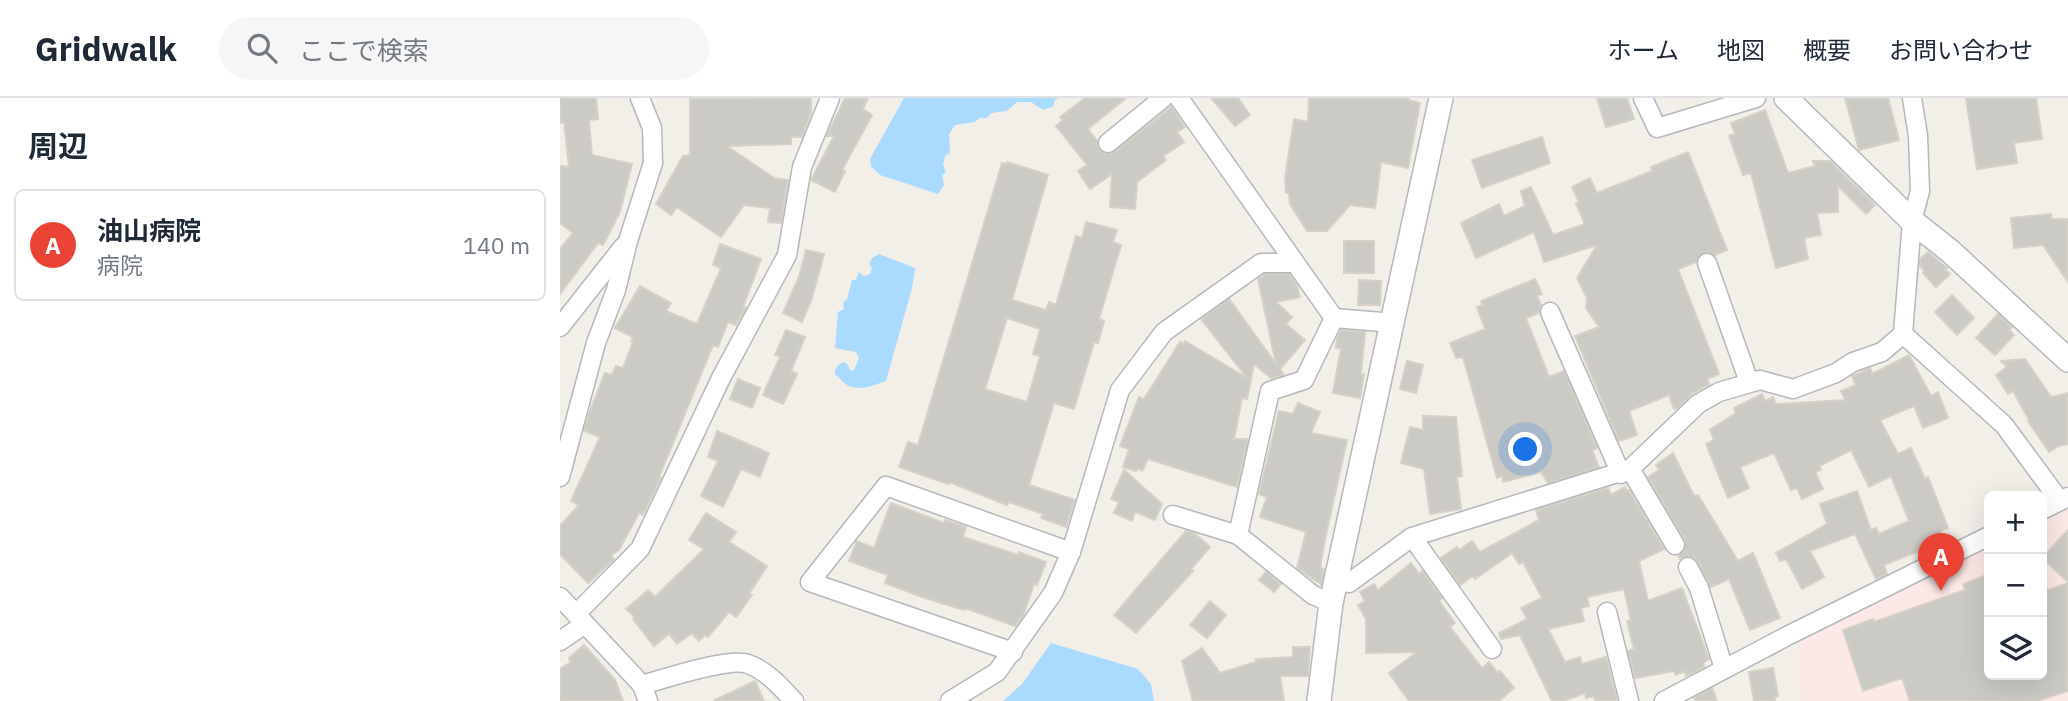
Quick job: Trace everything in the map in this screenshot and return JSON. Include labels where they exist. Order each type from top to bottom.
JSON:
[{"type":"street","points":[[560,477],[596,343],[616,290],[628,241],[653,163],[652,128],[640,98]]},
{"type":"street","points":[[560,641],[640,550],[721,378],[787,255],[802,167],[830,98]]},
{"type":"street","points":[[1108,143],[1163,98]]},
{"type":"street","points":[[1180,98],[1334,318],[1394,323]]},
{"type":"street","points":[[1320,701],[1331,603],[1441,98]]},
{"type":"street","points":[[1643,98],[1657,128],[1756,98]]},
{"type":"street","points":[[1786,98],[1912,221],[1950,251],[2068,360]]},
{"type":"street","points":[[1336,580],[1349,583],[1412,537],[1625,472],[1698,404],[1719,392],[1760,380],[1793,389],[1882,352],[1903,334],[1912,221],[1920,191],[1918,136],[1912,98]]},
{"type":"street","points":[[560,327],[628,241]]},
{"type":"street","points":[[950,701],[997,672],[1054,593],[1071,552],[1120,390],[1164,332],[1261,263],[1294,263]]},
{"type":"street","points":[[1707,263],[1749,382]]},
{"type":"street","points":[[1550,312],[1625,472],[1675,545]]},
{"type":"street","points":[[1238,534],[1270,391],[1304,380],[1334,318]]},
{"type":"street","points":[[1903,334],[2004,425],[2064,499],[2047,508]]},
{"type":"street","points":[[1013,652],[810,582],[886,486],[1071,552]]},
{"type":"street","points":[[1173,515],[1238,534],[1313,595],[1331,603]]},
{"type":"street","points":[[1412,537],[1492,649]]},
{"type":"street","points":[[1664,701],[1984,539]]},
{"type":"street","points":[[1688,567],[1699,588],[1724,669]]},
{"type":"street","points":[[560,597],[645,693],[721,665],[745,663],[775,680],[794,701]]},
{"type":"street","points":[[1607,612],[1629,701]]},
{"type":"shaded area","points":[[2068,502],[2068,701],[1800,701],[1798,640],[1984,545],[1984,680],[2047,680],[2047,512]]},
{"type":"water","points":[[904,98],[1058,98],[1054,101],[1054,106],[1043,110],[1031,102],[1017,102],[1007,111],[991,113],[987,118],[980,118],[975,122],[955,125],[949,134],[950,153],[945,156],[943,165],[946,172],[942,175],[944,185],[938,194],[880,175],[871,166],[870,159]]},
{"type":"water","points":[[879,254],[915,268],[912,288],[886,381],[864,388],[853,387],[835,374],[839,364],[844,362],[850,371],[854,370],[859,358],[856,352],[835,348],[838,312],[844,309],[843,303],[847,299],[852,280],[856,280],[859,272],[864,276],[870,274],[872,268],[869,264],[872,258]]},
{"type":"water","points":[[1051,643],[1138,669],[1151,684],[1154,701],[1003,701],[1022,684]]},
{"type":"building","points":[[560,98],[596,98],[598,119],[589,120],[592,155],[632,164],[620,212],[603,245],[598,243],[560,294],[560,249],[573,233],[560,223],[560,166],[569,167],[564,122],[560,123]]},
{"type":"building","points":[[811,98],[811,113],[802,137],[791,137],[791,144],[727,146],[774,178],[788,180],[781,223],[768,222],[770,208],[744,205],[721,237],[677,207],[671,215],[656,204],[683,156],[690,155],[690,99]]},
{"type":"building","points":[[845,98],[868,98],[863,109],[872,115],[842,170],[845,171],[835,192],[811,180],[834,136],[827,136]]},
{"type":"building","points":[[1085,98],[1126,98],[1088,129],[1097,141],[1099,150],[1105,154],[1115,152],[1171,107],[1185,127],[1177,132],[1184,142],[1163,156],[1166,160],[1137,182],[1135,209],[1110,207],[1112,174],[1090,189],[1078,171],[1087,165],[1056,126],[1063,120],[1060,117]]},
{"type":"building","points":[[1211,98],[1238,98],[1250,115],[1235,126]]},
{"type":"building","points":[[1309,98],[1409,98],[1408,100],[1420,103],[1408,168],[1381,162],[1375,208],[1350,205],[1327,231],[1307,231],[1290,204],[1289,193],[1286,193],[1285,178],[1294,119],[1308,122]]},
{"type":"building","points":[[1597,98],[1627,98],[1634,119],[1606,127]]},
{"type":"building","points":[[1845,98],[1888,98],[1899,140],[1859,150]]},
{"type":"building","points":[[1966,98],[2036,98],[2042,139],[2014,143],[2017,163],[1977,169]]},
{"type":"building","points":[[1765,110],[1788,173],[1815,166],[1813,161],[1830,161],[1875,205],[1866,214],[1838,186],[1838,212],[1817,213],[1821,235],[1804,238],[1808,259],[1776,268],[1751,173],[1743,175],[1729,136],[1735,134],[1731,123]]},
{"type":"building","points":[[1542,137],[1550,163],[1482,188],[1472,160]]},
{"type":"building","points":[[1688,152],[1727,250],[1715,255],[1703,253],[1696,262],[1678,269],[1719,374],[1707,379],[1709,384],[1692,394],[1679,407],[1674,409],[1669,395],[1629,411],[1637,435],[1619,441],[1575,336],[1599,327],[1586,308],[1587,298],[1577,278],[1597,245],[1544,262],[1534,232],[1476,258],[1461,223],[1499,204],[1504,216],[1525,206],[1521,191],[1531,187],[1553,235],[1585,224],[1572,187],[1590,178],[1597,193],[1652,171],[1651,167]]},
{"type":"building","points":[[1007,162],[1048,175],[1012,300],[1046,310],[1049,302],[1056,305],[1076,236],[1082,238],[1086,222],[1117,230],[1113,242],[1121,245],[1099,319],[1104,321],[1098,343],[1094,342],[1074,409],[1054,403],[1029,485],[1075,500],[1066,527],[1041,518],[1043,514],[1009,502],[1007,505],[949,482],[948,484],[899,467],[908,442],[918,445],[1002,163]],"holes":[[[1007,318],[1040,329],[1033,354],[1040,356],[1027,402],[985,389]]]},
{"type":"building","points":[[2051,214],[2052,219],[2068,219],[2068,282],[2043,245],[2014,248],[2011,218]]},
{"type":"building","points":[[1344,241],[1374,241],[1374,273],[1344,273]]},
{"type":"building","points":[[720,244],[761,259],[743,307],[746,308],[736,325],[728,322],[718,347],[713,345],[659,477],[661,478],[643,515],[639,513],[619,550],[611,555],[614,559],[588,583],[560,554],[560,526],[579,505],[571,501],[600,437],[584,431],[605,373],[612,375],[616,366],[623,368],[633,342],[633,337],[615,328],[640,286],[671,303],[666,311],[697,324],[721,268],[713,265]]},
{"type":"building","points":[[806,250],[824,254],[812,298],[802,322],[783,313],[799,277]]},
{"type":"building","points":[[1928,252],[1947,268],[1945,269],[1950,274],[1936,287],[1920,266],[1920,259]]},
{"type":"building","points":[[1266,274],[1289,274],[1297,286],[1300,297],[1276,302],[1292,317],[1286,324],[1305,340],[1280,369],[1284,375],[1272,379],[1254,364],[1247,399],[1242,398],[1234,439],[1248,439],[1237,487],[1148,459],[1142,471],[1138,468],[1136,471],[1123,467],[1129,449],[1120,446],[1139,397],[1144,399],[1180,342],[1183,344],[1185,341],[1247,378],[1201,319],[1229,299],[1276,364],[1258,279]]},
{"type":"building","points":[[1535,279],[1542,294],[1537,296],[1541,305],[1539,313],[1526,318],[1549,377],[1564,371],[1597,448],[1592,450],[1599,467],[1548,483],[1541,472],[1503,482],[1502,476],[1497,478],[1463,357],[1456,358],[1450,343],[1485,329],[1477,307],[1483,305],[1481,301]]},
{"type":"building","points":[[1359,280],[1381,281],[1380,305],[1358,305]]},
{"type":"building","points":[[1952,295],[1974,318],[1957,335],[1935,312]]},
{"type":"building","points":[[1998,314],[2012,327],[2009,330],[2014,335],[1995,355],[1976,338]]},
{"type":"building","points":[[786,330],[805,337],[791,371],[797,374],[783,404],[763,395],[780,357],[775,355]]},
{"type":"building","points":[[1341,330],[1365,332],[1361,374],[1364,374],[1360,398],[1333,393],[1341,348],[1336,348],[1337,338]]},
{"type":"building","points":[[1909,355],[1931,396],[1938,392],[1948,418],[1923,428],[1914,406],[1880,420],[1898,454],[1911,448],[1925,479],[1928,477],[1948,528],[1940,531],[1944,541],[1884,565],[1887,574],[1876,579],[1855,534],[1810,551],[1824,577],[1802,589],[1786,559],[1780,561],[1776,553],[1827,524],[1820,504],[1857,491],[1871,530],[1876,528],[1879,534],[1909,521],[1891,476],[1869,487],[1851,450],[1819,466],[1821,470],[1815,472],[1823,489],[1802,499],[1797,488],[1791,490],[1774,453],[1740,467],[1749,488],[1728,498],[1706,444],[1714,440],[1710,430],[1736,413],[1734,408],[1762,394],[1765,401],[1773,397],[1776,404],[1845,400],[1841,391],[1856,385],[1852,376],[1870,368],[1872,374]]},
{"type":"building","points":[[2025,359],[2051,397],[2068,393],[2068,444],[2049,452],[2028,421],[2013,391],[2008,394],[1996,375],[2007,367],[2001,361]]},
{"type":"building","points":[[1407,361],[1423,365],[1416,393],[1400,389]]},
{"type":"building","points":[[738,379],[760,388],[752,408],[730,399]]},
{"type":"building","points":[[1298,403],[1320,412],[1311,433],[1347,440],[1325,539],[1320,568],[1324,569],[1321,584],[1297,568],[1306,532],[1260,517],[1267,497],[1259,494],[1279,411],[1293,414]]},
{"type":"building","points":[[1423,416],[1456,417],[1462,476],[1457,477],[1461,509],[1430,514],[1424,469],[1401,463],[1410,427],[1423,430]]},
{"type":"building","points":[[717,431],[769,453],[760,477],[741,469],[723,507],[701,496],[718,461],[708,457]]},
{"type":"building","points":[[1673,453],[1694,496],[1698,495],[1738,561],[1753,553],[1780,618],[1750,630],[1729,579],[1711,587],[1695,558],[1688,556],[1680,559],[1678,556],[1685,550],[1685,540],[1648,477],[1659,470],[1656,465]]},
{"type":"building","points":[[1124,470],[1162,504],[1155,520],[1135,512],[1132,521],[1114,513],[1119,502],[1111,499]]},
{"type":"building","points":[[1625,487],[1664,549],[1639,561],[1648,601],[1682,588],[1709,659],[1703,663],[1704,667],[1686,676],[1685,671],[1676,675],[1674,671],[1635,678],[1628,651],[1634,649],[1627,621],[1631,620],[1624,589],[1587,597],[1589,606],[1581,608],[1584,621],[1548,629],[1565,662],[1580,657],[1582,664],[1606,657],[1617,701],[1595,701],[1594,696],[1586,698],[1585,693],[1563,701],[1552,701],[1520,635],[1501,639],[1499,633],[1527,619],[1521,608],[1542,598],[1523,562],[1519,564],[1512,553],[1475,579],[1473,576],[1460,585],[1441,558],[1472,541],[1480,552],[1539,520],[1536,510],[1608,488],[1611,495]]},
{"type":"building","points":[[891,503],[944,523],[945,520],[966,527],[963,537],[1046,562],[1037,585],[1034,584],[1023,616],[1015,626],[885,583],[888,575],[849,561],[857,541],[874,548]]},
{"type":"building","points":[[706,513],[736,532],[729,542],[767,566],[749,594],[752,595],[736,617],[729,612],[708,637],[705,635],[699,641],[692,633],[677,644],[669,634],[654,646],[633,619],[635,617],[626,609],[648,590],[655,597],[704,549],[689,540]]},
{"type":"building","points":[[2068,530],[2068,582],[2047,563],[2047,553]]},
{"type":"building","points":[[1186,531],[1195,534],[1210,547],[1191,569],[1193,571],[1136,633],[1114,615]]},
{"type":"building","points":[[1411,563],[1419,574],[1422,571],[1442,598],[1439,601],[1455,623],[1450,627],[1482,668],[1489,662],[1514,688],[1499,701],[1409,701],[1389,673],[1417,652],[1366,653],[1366,619],[1358,605],[1365,601],[1360,592],[1374,584],[1378,590]]},
{"type":"building","points":[[1266,572],[1281,584],[1274,592],[1259,580]]},
{"type":"building","points":[[1984,576],[1984,680],[2047,680],[2047,590],[2068,583],[2068,691],[2037,701],[1910,701],[1902,678],[1863,691],[1843,630],[1965,590],[1963,584]]},
{"type":"building","points":[[1210,601],[1226,615],[1207,638],[1190,625]]},
{"type":"building","points":[[584,645],[615,680],[623,701],[560,701],[560,669],[571,662],[569,658]]},
{"type":"building","points":[[1293,647],[1310,647],[1308,676],[1280,676],[1284,701],[1193,701],[1182,661],[1202,648],[1220,673],[1256,662],[1256,659],[1293,657]]},
{"type":"building","points":[[1773,668],[1778,696],[1775,701],[1754,701],[1749,672]]},
{"type":"building","points":[[755,681],[764,701],[713,701]]},
{"type":"building","points":[[1712,688],[1717,701],[1696,701],[1694,698]]},
{"type":"place","name":"油山病院","points":[[1941,591]]}]
